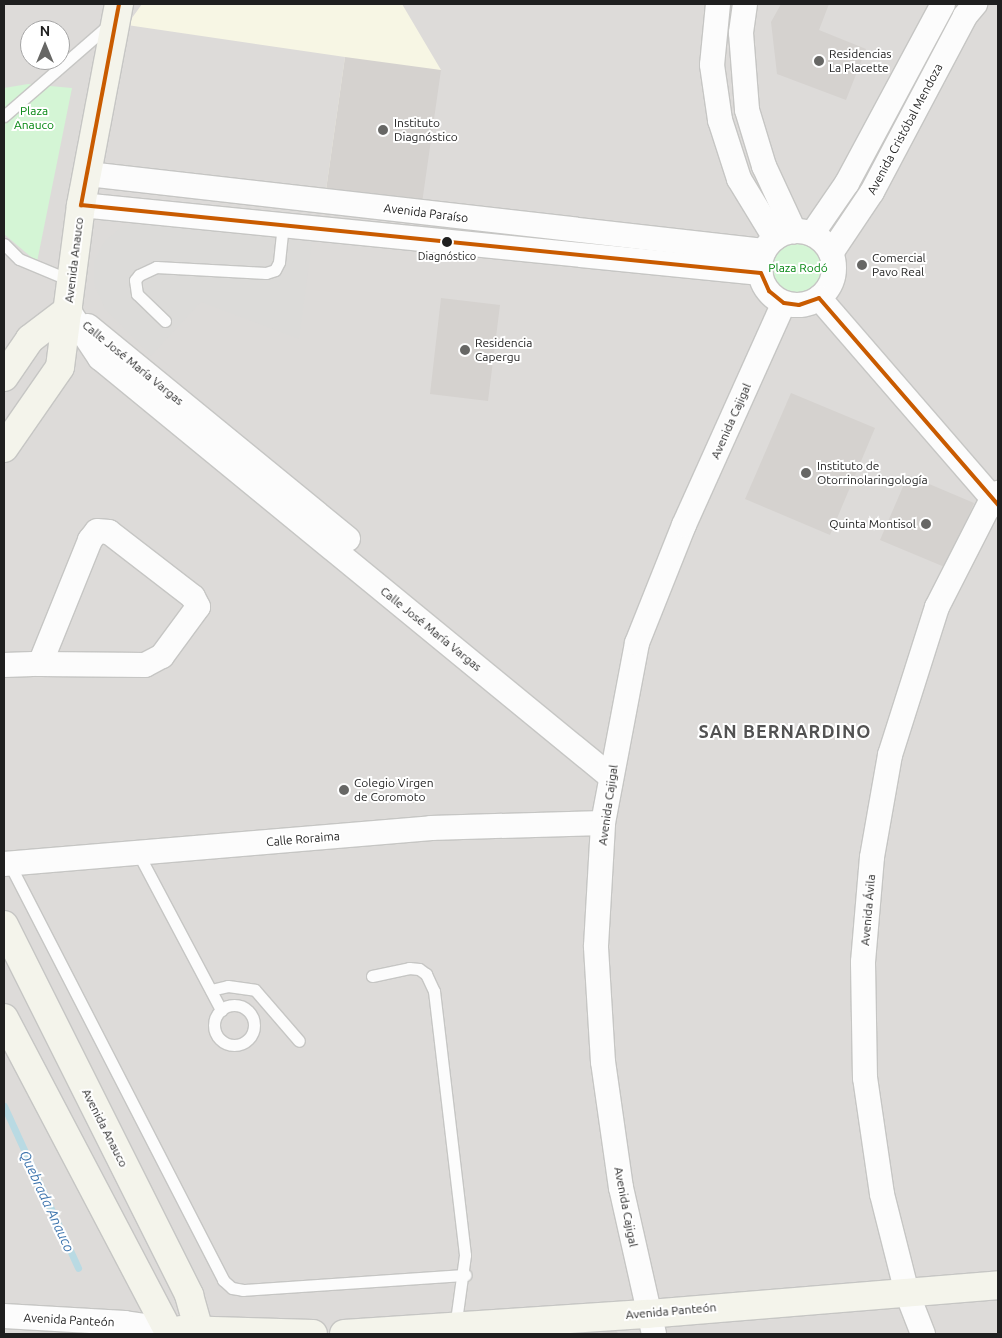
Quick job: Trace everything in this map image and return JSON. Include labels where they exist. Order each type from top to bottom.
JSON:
[{"type":"main road","name":"Avenida Anauco","points":[[4,448],[60,367],[81,205],[118,11]]},
{"type":"main road","name":"Avenida Anauco","points":[[4,377],[30,339],[68,310]]},
{"type":"main road","name":"Avenida Anauco","points":[[4,925],[189,1295],[200,1333]]},
{"type":"main road","points":[[4,1018],[167,1332]]},
{"type":"main road","name":"Avenida Panteón","points":[[344,1334],[651,1324],[907,1293],[998,1285]]},
{"type":"main road","name":"Avenida Panteón","points":[[167,1332],[313,1334]]},
{"type":"street","points":[[718,4],[712,66],[720,120],[739,179],[781,246],[831,253],[834,275],[827,290],[819,298],[799,305],[784,303],[768,291],[781,246],[764,166],[747,110],[741,33],[745,4]]},
{"type":"street","points":[[781,246],[846,183],[943,4]]},
{"type":"street","name":"Avenida Cristóbal Mendoza","points":[[831,253],[872,192],[965,16],[975,4]]},
{"type":"street","name":"Avenida Paraíso","points":[[88,174],[781,246]]},
{"type":"street","name":"Avenida Paraíso","points":[[81,205],[283,225],[781,246]]},
{"type":"street","points":[[819,298],[996,500]]},
{"type":"street","name":"Avenida Cajigal","points":[[651,1324],[621,1188],[603,1062],[596,946],[603,823],[612,767],[638,643],[684,525],[784,303]]},
{"type":"street","name":"Calle José María Vargas","points":[[68,310],[342,546],[612,767]]},
{"type":"street","name":"Avenida Ávila","points":[[923,1334],[907,1293],[882,1194],[865,1078],[863,962],[872,857],[890,755],[936,607],[996,500]]},
{"type":"street","points":[[4,666],[40,664],[130,666],[153,662],[162,656],[198,606],[193,597],[109,532],[97,532],[90,540],[40,664]]},
{"type":"street","name":"Calle Roraima","points":[[6,863],[431,828],[603,823]]},
{"type":"street","name":"Avenida Panteón","points":[[4,1316],[125,1323],[167,1332]]},
{"type":"lane","points":[[4,116],[118,11]]},
{"type":"lane","points":[[165,321],[137,294],[135,280],[138,275],[156,267],[266,273],[275,270],[279,262],[283,225]]},
{"type":"lane","points":[[4,244],[19,259],[72,281]]},
{"type":"lane","points":[[138,853],[222,1010]]},
{"type":"lane","points":[[6,863],[223,1280],[232,1288],[244,1290],[464,1275]]},
{"type":"lane","points":[[372,976],[408,968],[419,969],[426,974],[434,992],[461,1212],[464,1275],[455,1331]]},
{"type":"lane","points":[[211,990],[228,986],[255,990],[300,1040]]},
{"type":"shaded area","points":[[4,4],[998,4],[998,1334],[4,1334]]},
{"type":"shaded area","name":"Instituto Diagnóstico","points":[[142,4],[402,4],[441,70],[326,190],[345,57],[127,25]]},
{"type":"shaded area","points":[[147,218],[313,235],[299,339],[201,302],[151,356],[105,309],[94,284],[94,261],[104,242],[121,227]]},
{"type":"green space","name":"Plaza Anauco","points":[[28,84],[72,88],[37,262],[4,234],[4,88]]},
{"type":"green space","name":"Plaza Rodó","points":[[798,236],[816,242],[824,250],[830,268],[824,286],[816,294],[798,300],[780,294],[772,286],[766,268],[772,250],[780,242]]},
{"type":"building","name":"Residencias La Placette","points":[[781,4],[829,4],[819,30],[866,49],[846,100],[777,74],[771,22]]},
{"type":"building","points":[[345,57],[441,70],[422,203],[326,190]]},
{"type":"building","name":"Residencia Capergu","points":[[441,298],[500,305],[488,401],[430,394]]},
{"type":"building","name":"Instituto de Otorrinolaringología","points":[[791,393],[875,428],[830,535],[745,499]]},
{"type":"building","name":"Quinta Montisol","points":[[908,475],[974,503],[947,568],[880,540]]},
{"type":"building","points":[[617,1331],[618,1334],[597,1333]]},
{"type":"waterway","name":"Quebrada Anauco","points":[[4,1106],[78,1268]]},
{"type":"transit line","points":[[119,4],[81,205],[761,273],[769,291],[784,303],[799,305],[819,298],[998,505]]},
{"type":"place","name":"Residencias La Placette","points":[[819,61]]},
{"type":"place","name":"Instituto Diagnóstico","points":[[383,130]]},
{"type":"place","name":"Diagnóstico","points":[[447,242]]},
{"type":"place","name":"Comercial Pavo Real","points":[[862,265]]},
{"type":"place","name":"Residencia Capergu","points":[[465,350]]},
{"type":"place","name":"Instituto de Otorrinolaringología","points":[[806,473]]},
{"type":"place","name":"Quinta Montisol","points":[[926,524]]},
{"type":"place","name":"Colegio Virgen de Coromoto","points":[[344,790]]},
{"type":"district","name":"SAN BERNARDINO","points":[[785,731]]}]
